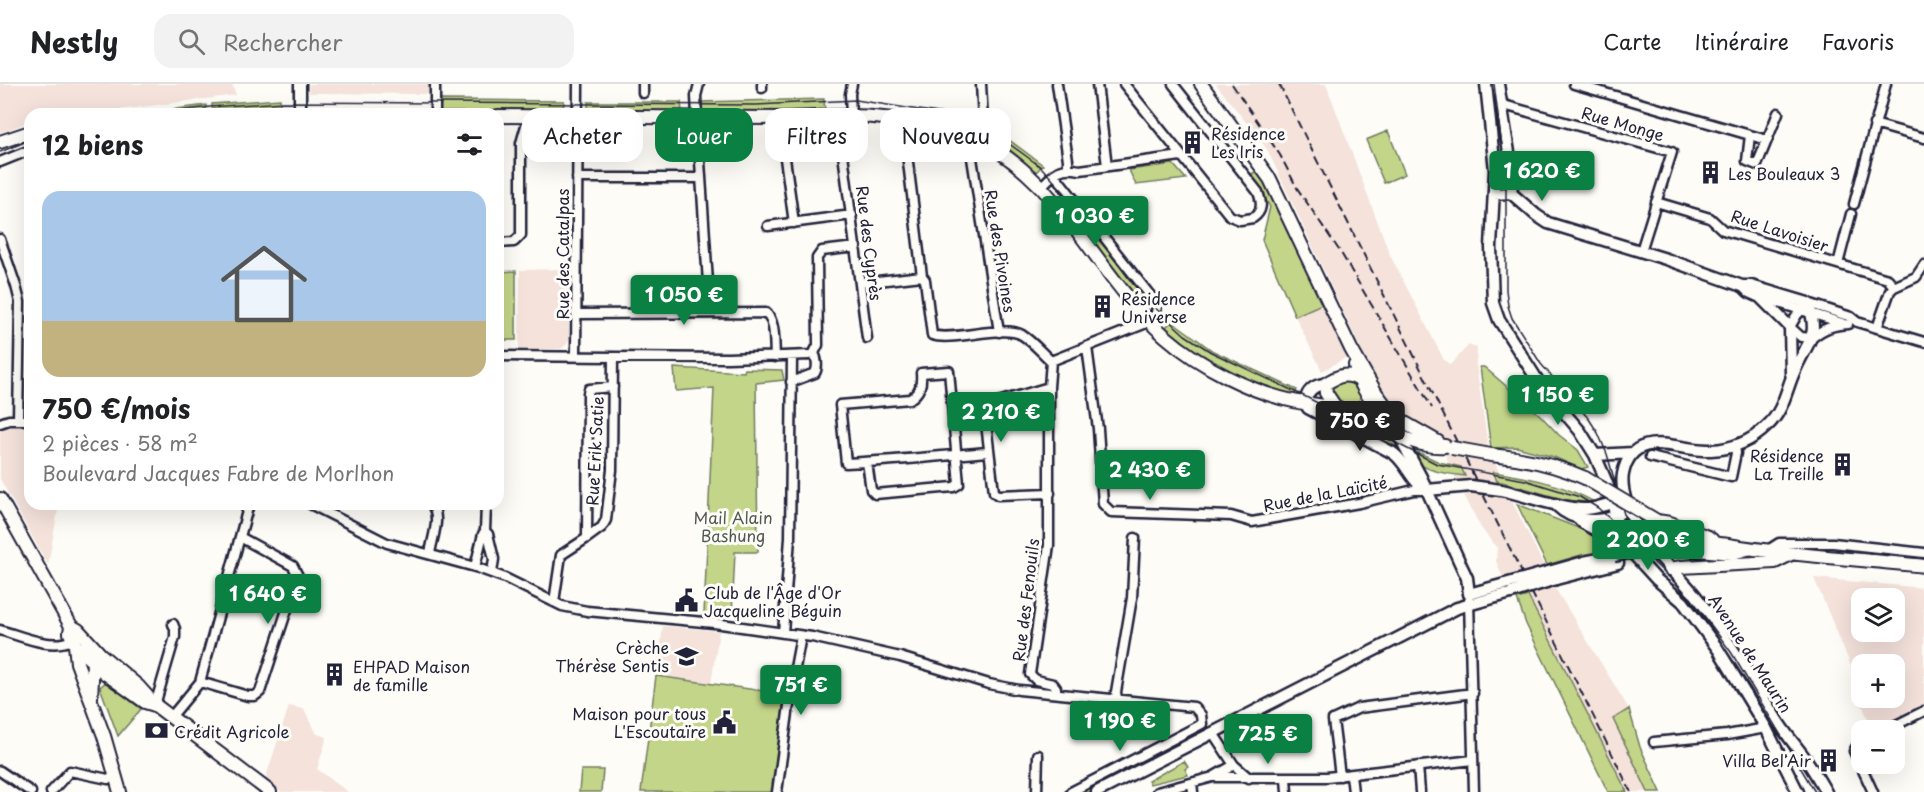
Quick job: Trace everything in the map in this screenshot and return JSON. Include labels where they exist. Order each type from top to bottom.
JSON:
[{"type":"main road","points":[[1201,84],[1255,155],[1270,179],[1351,349],[1376,393],[1385,405],[1411,427],[1449,447]]},
{"type":"main road","points":[[504,116],[522,116]]},
{"type":"main road","points":[[0,142],[24,134]]},
{"type":"main road","points":[[1011,160],[1042,186],[1135,306],[1167,338],[1189,354],[1265,392],[1353,413],[1428,445],[1518,457],[1552,465],[1585,478],[1688,540],[1711,540]]},
{"type":"main road","points":[[1351,349],[1359,380],[1366,395],[1398,434]]},
{"type":"main road","points":[[1336,408],[1326,393],[1325,384],[1344,375],[1359,380]]},
{"type":"main road","points":[[1353,413],[1363,407],[1366,395]]},
{"type":"main road","points":[[0,500],[71,626],[78,630],[97,658],[126,690],[155,705],[270,792]]},
{"type":"main road","points":[[1671,528],[1751,549],[1924,566]]},
{"type":"main road","points":[[1677,572],[1775,562],[1792,554]]},
{"type":"main road","points":[[71,626],[69,633],[74,642],[81,675],[91,699],[120,792]]},
{"type":"main road","points":[[74,642],[97,658]]},
{"type":"main road","points":[[81,675],[97,658]]},
{"type":"main road","points":[[91,699],[97,658]]},
{"type":"street","points":[[300,84],[300,108]]},
{"type":"street","points":[[435,84],[435,108]]},
{"type":"street","name":"Rue des Catalpas","points":[[576,108],[578,84]]},
{"type":"street","points":[[697,108],[699,84]]},
{"type":"street","points":[[851,108],[852,84]]},
{"type":"street","points":[[1056,84],[1068,167]]},
{"type":"street","points":[[1097,84],[1107,166]]},
{"type":"street","points":[[1124,84],[1230,216],[1245,220],[1256,217],[1262,204],[1258,192],[1173,84]]},
{"type":"street","points":[[1486,84],[1495,170],[1494,194],[1511,193],[1548,223],[1641,251],[1742,286],[1751,286],[1804,307],[1812,314],[1877,328],[1924,342]]},
{"type":"street","points":[[1498,84],[1513,177],[1511,193]]},
{"type":"street","points":[[1574,84],[1767,140]]},
{"type":"street","points":[[1854,204],[1886,84]]},
{"type":"street","name":"Rue des Pivoines","points":[[981,85],[982,108]]},
{"type":"street","name":"Rue Monge","points":[[1500,104],[1672,152],[1641,251]]},
{"type":"street","points":[[1750,135],[1747,162],[1758,165],[1778,112]]},
{"type":"street","points":[[1874,124],[1924,138]]},
{"type":"street","points":[[504,243],[514,242],[521,236],[520,143],[522,137]]},
{"type":"street","points":[[0,162],[24,152]]},
{"type":"street","points":[[1042,186],[1062,168],[1080,170],[1181,156]]},
{"type":"street","name":"Rue des Catalpas","points":[[576,356],[577,162]]},
{"type":"street","points":[[700,162],[710,313]]},
{"type":"street","points":[[786,162],[794,223]]},
{"type":"street","name":"Rue des Cyprès","points":[[845,162],[867,338]]},
{"type":"street","points":[[908,162],[922,276],[925,280],[927,331],[934,336],[999,332],[1021,334],[1051,361]]},
{"type":"street","name":"Rue des Pivoines","points":[[973,162],[999,332]]},
{"type":"street","points":[[1051,361],[1149,321],[1156,314],[1156,302],[1136,280],[1054,174]]},
{"type":"street","points":[[577,177],[701,178]]},
{"type":"street","name":"Avenue de Maurin","points":[[1494,194],[1491,247],[1492,303],[1499,320],[1540,384],[1580,431],[1595,455],[1607,483],[1615,517],[1626,546],[1656,579],[1686,605],[1723,657],[1766,728],[1798,792]]},
{"type":"street","name":"Rue Lavoisier","points":[[1656,202],[1710,218],[1723,230],[1888,279],[1894,287]]},
{"type":"street","points":[[1838,264],[1851,214]]},
{"type":"street","points":[[768,226],[852,215]]},
{"type":"street","points":[[0,239],[20,302],[18,420]]},
{"type":"street","points":[[504,356],[810,356],[818,345],[818,254],[822,251],[856,247]]},
{"type":"street","points":[[1877,328],[1890,291],[1916,278],[1924,265]]},
{"type":"street","points":[[860,283],[922,276]]},
{"type":"street","points":[[1742,286],[1760,297],[1851,317],[1852,323]]},
{"type":"street","points":[[1760,297],[1801,337],[1812,338]]},
{"type":"street","points":[[1791,378],[1790,327],[1804,307]]},
{"type":"street","points":[[576,314],[766,313],[772,322],[775,357]]},
{"type":"street","points":[[1812,314],[1814,329],[1812,338]]},
{"type":"street","points":[[1595,455],[1633,453],[1647,445],[1659,443],[1700,450],[1735,447],[1758,435],[1776,417],[1801,355],[1812,338],[1819,331],[1852,323]]},
{"type":"street","name":"Rue de la Laïcité","points":[[1087,347],[1098,429],[1103,504],[1111,512],[1232,516],[1252,522],[1359,503],[1410,491],[1427,490]]},
{"type":"street","points":[[791,382],[815,373],[817,357],[814,353]]},
{"type":"street","name":"Rue Erik Satie","points":[[554,602],[561,555],[602,527],[606,520],[612,470],[613,357]]},
{"type":"street","points":[[783,633],[790,538],[792,357]]},
{"type":"street","points":[[1049,387],[984,406],[992,489],[996,494],[1050,493],[1049,387],[1051,361]]},
{"type":"street","points":[[867,462],[872,492],[878,494],[957,486],[959,482],[957,454],[949,370],[921,373],[921,385],[916,395],[910,399],[840,405],[846,463],[867,462],[957,454],[988,452]]},
{"type":"street","points":[[1325,384],[1315,386],[1308,393],[1305,402],[1311,411],[1398,457],[1417,484],[1427,490],[1471,486],[1536,498],[1557,506],[1592,510],[1613,502],[1628,506]]},
{"type":"street","points":[[587,538],[588,393],[589,389],[593,388],[613,387]]},
{"type":"street","points":[[0,423],[24,420]]},
{"type":"street","points":[[1398,434],[1427,490],[1467,578],[1473,693],[1474,792]]},
{"type":"street","points":[[1650,457],[1731,477],[1735,447]]},
{"type":"street","name":"Avenue de Maurin","points":[[1633,453],[1623,475],[1623,483],[1628,506],[1639,530],[1677,572],[1719,628],[1775,718],[1807,761],[1826,792]]},
{"type":"street","name":"Rue des Fenouils","points":[[1050,493],[1049,545],[1030,674],[1036,680],[1053,684],[1056,693]]},
{"type":"street","points":[[1557,506],[1563,512],[1626,546]]},
{"type":"street","points":[[1579,519],[1615,517],[1628,506]]},
{"type":"street","points":[[171,717],[200,682],[247,510]]},
{"type":"street","points":[[322,510],[387,543],[475,567],[554,602],[586,611],[714,623],[801,636],[900,657],[989,684],[1018,690],[1194,707],[1201,715],[1202,724],[1071,792]]},
{"type":"street","points":[[430,554],[437,519],[435,510]]},
{"type":"street","points":[[475,567],[485,531],[486,510]]},
{"type":"street","points":[[485,531],[489,534],[494,559],[492,573]]},
{"type":"street","points":[[200,682],[248,696],[255,696],[260,692],[298,576],[293,566],[240,537]]},
{"type":"street","points":[[1117,700],[1117,684],[1132,598],[1135,538]]},
{"type":"street","points":[[1097,792],[1457,608],[1470,606],[1508,589],[1554,575],[1584,562],[1616,559],[1671,548],[1688,540]]},
{"type":"street","points":[[1766,551],[1779,543],[1833,543],[1924,553]]},
{"type":"street","points":[[1671,548],[1732,555],[1751,549]]},
{"type":"street","points":[[1468,594],[1508,589]]},
{"type":"street","points":[[155,705],[175,636],[173,624]]},
{"type":"street","points":[[0,630],[41,641],[74,642]]},
{"type":"street","points":[[777,792],[793,675],[801,636]]},
{"type":"street","points":[[1340,776],[1334,720],[1359,708],[1473,693]]},
{"type":"street","points":[[1905,720],[1924,711]]},
{"type":"street","points":[[1654,742],[1727,735],[1766,728]]},
{"type":"street","points":[[1213,733],[1234,765],[1249,778]]},
{"type":"street","points":[[1037,792],[1038,755]]},
{"type":"street","points":[[1213,777],[1340,776],[1473,760]]},
{"type":"street","points":[[1157,792],[1192,788],[1234,765]]},
{"type":"street","points":[[1418,766],[1420,792]]},
{"type":"street","points":[[51,792],[65,775],[73,770],[108,779],[117,778]]},
{"type":"street","points":[[0,771],[31,792]]},
{"type":"street","points":[[1351,774],[1353,792]]},
{"type":"street","points":[[1865,774],[1873,792]]},
{"type":"street","points":[[1286,778],[1287,792]]},
{"type":"shaded area","points":[[0,84],[232,84],[236,95],[134,108],[24,108],[24,123],[0,133]]},
{"type":"shaded area","points":[[309,84],[429,84],[429,94],[309,93]]},
{"type":"shaded area","points":[[1216,84],[1326,84],[1390,255],[1444,360],[1450,365],[1469,345],[1477,348],[1476,364],[1488,447],[1505,487],[1555,588],[1629,709],[1640,747],[1661,792],[1608,792],[1526,624],[1516,596],[1503,578],[1496,561],[1497,548],[1481,528],[1439,441],[1394,408],[1383,393],[1267,149]]},
{"type":"shaded area","points":[[568,269],[569,339],[567,344],[561,349],[519,349],[520,270]]},
{"type":"shaded area","points":[[1324,303],[1349,356],[1322,371],[1295,316]]},
{"type":"shaded area","points":[[8,427],[24,428],[24,510],[58,510],[48,565],[0,479],[0,430]]},
{"type":"shaded area","points":[[1814,578],[1924,588],[1924,705],[1893,720],[1869,720],[1863,708],[1905,708],[1905,654],[1851,654],[1851,666]]},
{"type":"shaded area","name":"Crèche Thérèse Sentis","points":[[663,626],[719,631],[711,684],[656,676]]},
{"type":"shaded area","points":[[289,706],[304,709],[317,734],[327,737],[317,769],[348,792],[281,792],[265,780]]},
{"type":"green space","points":[[280,99],[280,108],[212,108],[212,104]]},
{"type":"green space","points":[[824,99],[825,108],[765,108],[765,112],[753,112],[753,108],[701,108],[701,102]]},
{"type":"green space","points":[[440,100],[564,101],[563,108],[522,108],[522,112],[504,112],[504,108],[440,108]]},
{"type":"green space","points":[[588,102],[681,102],[682,108],[655,108],[655,112],[643,112],[643,108],[588,108]]},
{"type":"green space","points":[[206,105],[206,108],[184,108]]},
{"type":"green space","points":[[1388,131],[1405,174],[1384,183],[1366,140]]},
{"type":"green space","points":[[1011,141],[1043,165],[1035,173],[1011,152]]},
{"type":"green space","points":[[1173,164],[1186,179],[1136,185],[1129,170]]},
{"type":"green space","points":[[1259,170],[1324,303],[1295,316],[1262,240],[1270,207],[1251,174]]},
{"type":"green space","points":[[1066,192],[1148,296],[1140,304],[1059,197]]},
{"type":"green space","points":[[516,271],[516,340],[504,340],[504,272]]},
{"type":"green space","points":[[1172,321],[1213,351],[1297,390],[1294,395],[1276,391],[1226,370],[1165,328]]},
{"type":"green space","points":[[1480,367],[1484,367],[1578,450],[1588,467],[1581,469],[1554,457],[1517,447],[1491,448]]},
{"type":"green space","name":"Mail Alain Bashung","points":[[674,368],[744,372],[745,369],[782,370],[784,380],[756,383],[758,552],[735,552],[732,616],[704,614],[714,388],[676,391]]},
{"type":"green space","points":[[1339,381],[1353,381],[1360,396],[1355,405],[1338,402],[1331,391]]},
{"type":"green space","points":[[1316,408],[1352,418],[1396,439],[1406,456],[1335,421]]},
{"type":"green space","points":[[1407,447],[1439,462],[1461,467],[1465,476],[1438,472],[1425,467],[1415,460]]},
{"type":"green space","points":[[1493,472],[1545,482],[1570,490],[1594,502],[1557,498],[1497,481]]},
{"type":"green space","points":[[1517,504],[1596,535],[1617,549],[1581,555],[1547,565]]},
{"type":"green space","points":[[1528,596],[1627,792],[1608,792],[1526,624],[1517,599]]},
{"type":"green space","points":[[656,676],[785,694],[772,792],[641,792]]},
{"type":"green space","points":[[106,682],[141,709],[118,736],[100,687]]},
{"type":"green space","points":[[1629,709],[1640,747],[1661,792],[1648,792],[1613,719]]},
{"type":"green space","points":[[1193,735],[1195,740],[1092,792],[1082,792]]},
{"type":"green space","points":[[1184,761],[1188,767],[1185,769],[1188,775],[1150,784],[1148,781]]},
{"type":"green space","points":[[581,770],[603,770],[601,792],[579,792]]},
{"type":"tram line","points":[[1494,84],[1506,178],[1506,290],[1512,318],[1541,364],[1589,419],[1598,433],[1607,454],[1627,525],[1655,564],[1691,598],[1731,652],[1815,792]]},
{"type":"tram line","points":[[202,108],[283,102],[756,105],[856,100],[970,118],[982,124],[1041,167],[1064,192],[1133,284],[1151,304],[1185,335],[1211,352],[1306,397],[1437,464],[1525,480],[1580,497],[1598,508],[1643,549]]},
{"type":"tram line","points":[[0,152],[24,142]]},
{"type":"railway","points":[[1232,84],[1280,155],[1297,188],[1341,253],[1432,408]]},
{"type":"railway","points":[[1279,84],[1631,792]]},
{"type":"place","name":"Résidence Les Iris","points":[[1193,142]]},
{"type":"place","name":"Les Bouleaux 3","points":[[1710,173]]},
{"type":"place","name":"Résidence Universe","points":[[1103,307]]},
{"type":"place","name":"Résidence La Treille","points":[[1842,464]]},
{"type":"place","name":"Club de l'Âge d'Or Jacqueline Béguin","points":[[686,601]]},
{"type":"place","name":"Crèche Thérèse Sentis","points":[[687,656]]},
{"type":"place","name":"EHPAD Maison de famille","points":[[335,675]]},
{"type":"place","name":"Maison pour tous L'Escoutaïre","points":[[724,722]]},
{"type":"place","name":"Crédit Agricole","points":[[156,731]]},
{"type":"place","name":"Villa Bel'Air","points":[[1829,760]]}]
